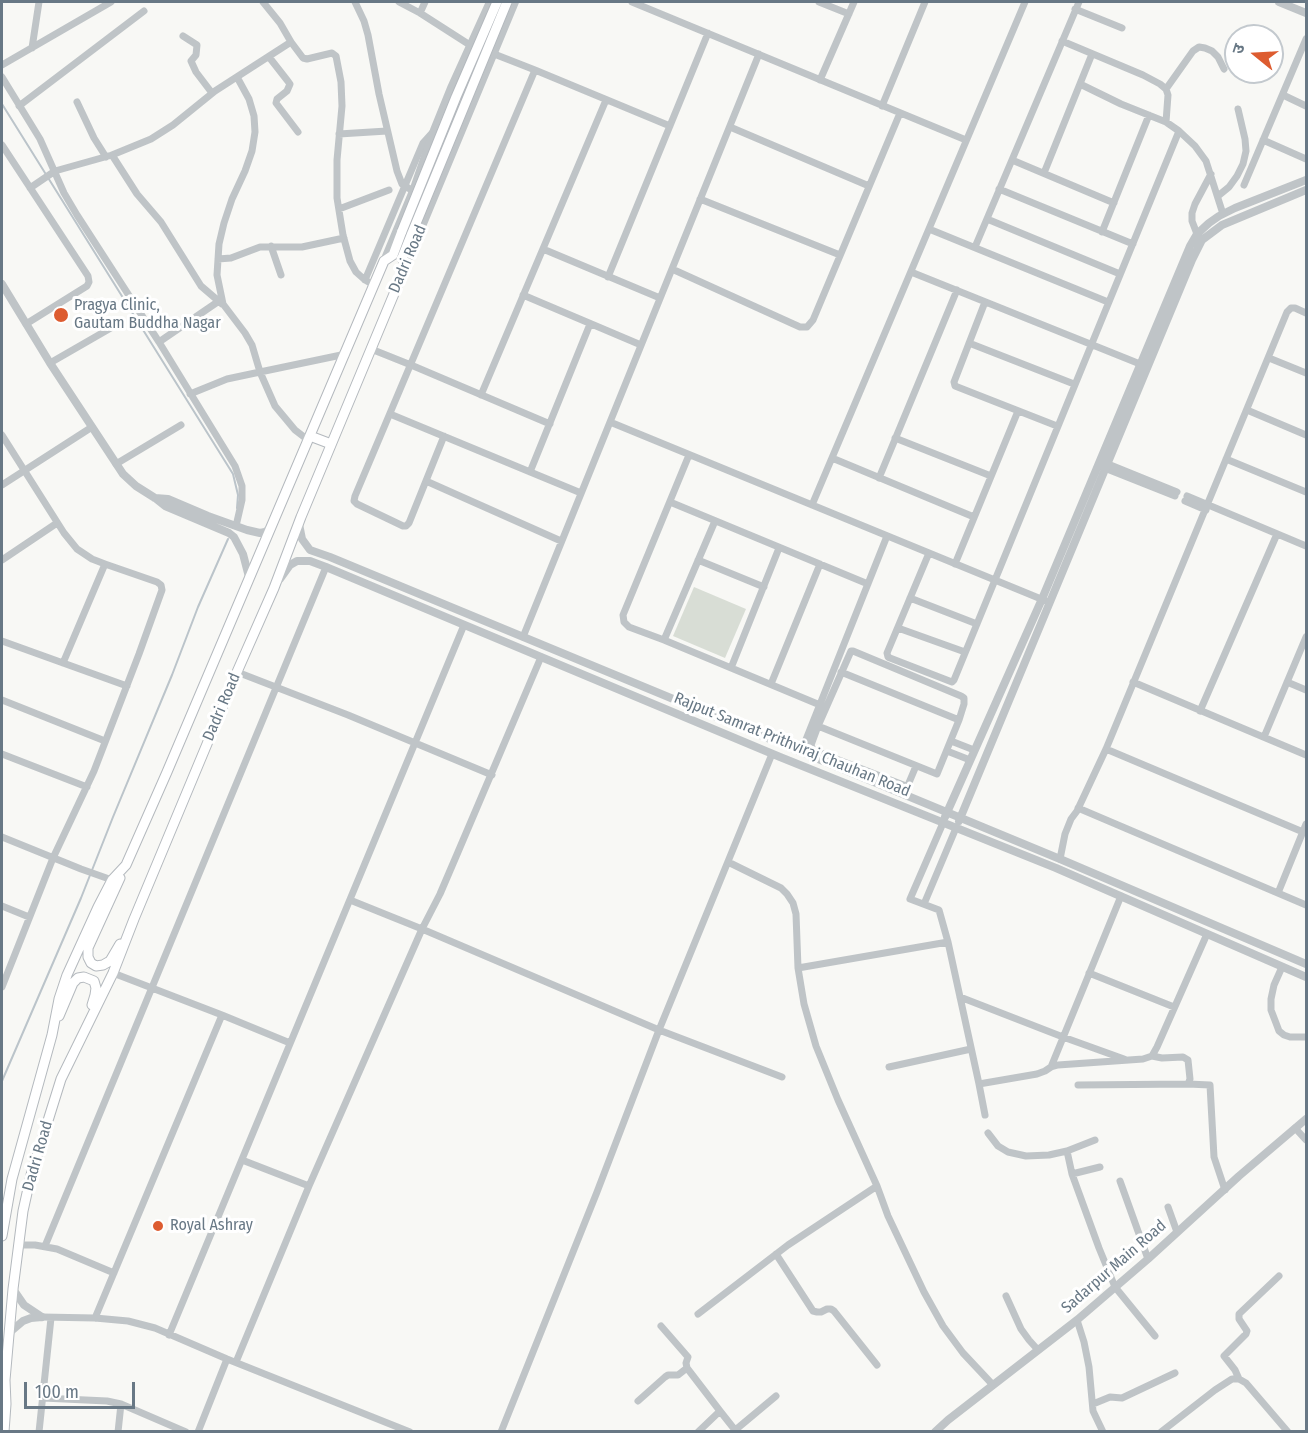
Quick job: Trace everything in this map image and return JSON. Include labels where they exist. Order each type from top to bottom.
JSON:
[{"type":"main road","points":[[406,265],[402,258],[407,232],[456,97],[497,2]]},
{"type":"main road","points":[[384,261],[393,255],[407,232],[507,2]]},
{"type":"main road","name":"Dadri Road","points":[[2,1236],[12,1179],[67,975],[112,880],[126,865],[346,354],[370,283],[384,261]]},
{"type":"main road","name":"Dadri Road","points":[[4,1431],[5,1380],[23,1211],[61,1079],[113,973],[406,265]]},
{"type":"main road","points":[[309,438],[331,444]]},
{"type":"main road","points":[[126,865],[88,948],[91,963],[96,966],[110,962],[134,919]]},
{"type":"main road","points":[[51,1035],[73,983],[84,976],[89,978],[94,981],[95,995],[76,1048]]},
{"type":"main road","points":[[2,1394],[5,1380]]},
{"type":"street","points":[[32,48],[39,2]]},
{"type":"street","points":[[2,65],[111,2]]},
{"type":"street","points":[[263,2],[303,58],[328,53],[336,56],[342,82],[337,198],[344,238],[353,266],[356,272],[370,283],[404,186],[423,143],[434,130]]},
{"type":"street","points":[[355,2],[368,35],[387,131],[400,182],[413,191]]},
{"type":"street","points":[[399,2],[470,45],[670,126]]},
{"type":"street","points":[[420,13],[425,2]]},
{"type":"street","name":"Dadri Road","points":[[384,261],[413,191],[434,130],[490,2]]},
{"type":"street","name":"Dadri Road","points":[[406,265],[515,2]]},
{"type":"street","points":[[632,2],[966,140]]},
{"type":"street","points":[[819,2],[849,14]]},
{"type":"street","points":[[820,80],[854,2]]},
{"type":"street","points":[[882,105],[925,2]]},
{"type":"street","points":[[812,505],[1025,2]]},
{"type":"street","points":[[1279,2],[1306,13]]},
{"type":"street","points":[[975,247],[1077,5],[1122,28]]},
{"type":"street","points":[[19,106],[144,11]]},
{"type":"street","points":[[608,277],[708,33]]},
{"type":"street","points":[[183,36],[197,45],[196,55],[191,61],[196,72],[212,93]]},
{"type":"street","points":[[1244,185],[1282,95],[1303,55],[1306,39]]},
{"type":"street","points":[[1062,41],[1160,84],[1166,89],[1168,95],[1166,122]]},
{"type":"street","points":[[30,188],[53,173],[109,156],[151,139],[173,125],[212,93],[291,42]]},
{"type":"street","points":[[1166,89],[1198,47],[1212,51],[1224,69]]},
{"type":"street","points":[[523,637],[759,54]]},
{"type":"street","points":[[1044,173],[1092,54]]},
{"type":"street","points":[[269,57],[290,84],[276,103],[298,132]]},
{"type":"street","points":[[444,436],[406,526],[354,501],[535,70]]},
{"type":"street","points":[[2,77],[40,139],[53,173],[77,215],[235,466],[242,486],[242,501],[236,526]]},
{"type":"street","points":[[221,303],[217,275],[219,244],[232,199],[252,151],[255,132],[254,116],[249,99],[237,77]]},
{"type":"street","points":[[1080,84],[1166,122],[1179,131],[1195,146],[1206,161],[1223,214]]},
{"type":"street","points":[[1282,95],[1306,106]]},
{"type":"street","points":[[481,394],[606,100]]},
{"type":"street","points":[[77,102],[94,138],[161,222],[201,286],[221,303],[245,333],[252,345],[260,372],[275,406],[286,420],[309,438]]},
{"type":"street","points":[[444,108],[468,116]]},
{"type":"street","points":[[1218,196],[1237,176],[1246,151],[1238,109]]},
{"type":"street","points":[[672,269],[800,327],[807,327],[813,320],[900,113]]},
{"type":"street","points":[[1102,232],[1149,115]]},
{"type":"street","points":[[730,127],[869,186]]},
{"type":"street","points":[[339,134],[387,131]]},
{"type":"street","points":[[929,553],[887,653],[888,657],[952,682],[1179,131]]},
{"type":"street","points":[[1263,140],[1306,159]]},
{"type":"street","points":[[2,145],[88,276],[89,282],[87,286],[26,324]]},
{"type":"street","points":[[1012,160],[1114,203]]},
{"type":"street","points":[[1199,237],[1192,221],[1192,213],[1211,174]]},
{"type":"street","points":[[924,904],[1144,366],[1185,257],[1209,224],[1223,214],[1306,180]]},
{"type":"street","points":[[999,189],[1133,244]]},
{"type":"street","points":[[339,209],[390,190]]},
{"type":"street","points":[[1199,237],[1306,190]]},
{"type":"street","points":[[700,199],[840,255]]},
{"type":"street","points":[[987,219],[1120,274]]},
{"type":"street","points":[[929,229],[1108,302]]},
{"type":"street","points":[[218,259],[231,258],[252,249],[271,246],[302,247],[344,238]]},
{"type":"street","points":[[271,246],[281,275]]},
{"type":"street","points":[[543,249],[660,298]]},
{"type":"street","points":[[911,272],[1144,366]]},
{"type":"street","points":[[2,284],[50,363],[123,474],[165,506],[230,533],[243,554],[249,578]]},
{"type":"street","points":[[879,478],[957,290]]},
{"type":"street","points":[[523,295],[641,345]]},
{"type":"street","points":[[985,302],[954,382],[955,386],[1057,426]]},
{"type":"street","points":[[159,342],[221,303]]},
{"type":"street","points":[[1060,860],[1068,827],[1106,749],[1287,312],[1295,308],[1306,313]]},
{"type":"street","points":[[50,363],[116,324]]},
{"type":"street","points":[[530,472],[590,324]]},
{"type":"street","points":[[969,343],[1074,384]]},
{"type":"street","points":[[371,350],[550,424]]},
{"type":"street","points":[[190,394],[227,379],[346,354]]},
{"type":"street","points":[[1269,358],[1306,373]]},
{"type":"street","points":[[1246,410],[1306,435]]},
{"type":"street","points":[[955,564],[1018,411]]},
{"type":"street","points":[[390,414],[581,493]]},
{"type":"street","points":[[610,422],[1046,601]]},
{"type":"street","points":[[116,464],[181,425]]},
{"type":"street","points":[[2,485],[92,427]]},
{"type":"street","points":[[2,435],[57,523],[77,549],[92,559],[157,582],[161,585],[162,590],[87,787],[53,858],[2,987]]},
{"type":"street","points":[[895,438],[991,476]]},
{"type":"street","points":[[689,455],[623,615],[624,622],[629,627],[820,705]]},
{"type":"street","points":[[832,458],[974,517]]},
{"type":"street","points":[[1226,459],[1306,492]]},
{"type":"street","points":[[1104,465],[1176,494]]},
{"type":"street","points":[[426,481],[561,541]]},
{"type":"street","points":[[155,498],[168,499],[208,516],[260,533],[270,529]]},
{"type":"street","points":[[1186,499],[1306,546]]},
{"type":"street","points":[[670,502],[868,584]]},
{"type":"street","name":"Rajput Samrat Prithviraj Chauhan Road","points":[[301,517],[299,524],[302,539],[310,550],[960,818],[1306,964]]},
{"type":"street","points":[[664,640],[715,521]]},
{"type":"street","points":[[2,560],[57,523]]},
{"type":"street","points":[[1200,711],[1277,534]]},
{"type":"street","points":[[801,752],[887,536]]},
{"type":"street","points":[[731,668],[779,548]]},
{"type":"street","points":[[698,560],[764,586]]},
{"type":"street","name":"Rajput Samrat Prithviraj Chauhan Road","points":[[274,588],[290,565],[297,561],[310,561],[326,567],[772,754],[1121,896],[1306,977]]},
{"type":"street","points":[[63,663],[105,564]]},
{"type":"street","points":[[771,684],[820,564]]},
{"type":"street","points":[[45,1246],[326,567]]},
{"type":"street","points":[[910,598],[976,624]]},
{"type":"street","points":[[985,1115],[939,910],[910,899],[970,760],[1046,601]]},
{"type":"street","points":[[169,1335],[464,625]]},
{"type":"street","points":[[898,628],[965,652]]},
{"type":"street","points":[[1264,737],[1306,638]]},
{"type":"street","points":[[2,640],[127,686]]},
{"type":"street","points":[[818,726],[937,774],[959,720],[964,698],[853,651],[849,653],[818,726],[811,745],[813,750],[906,786],[916,766]]},
{"type":"street","points":[[236,1362],[309,1186],[422,929],[440,894],[541,657]]},
{"type":"street","points":[[237,672],[492,775]]},
{"type":"street","points":[[841,672],[959,720]]},
{"type":"street","points":[[1133,682],[1306,755]]},
{"type":"street","points":[[1287,682],[1306,690]]},
{"type":"street","points":[[2,700],[105,741]]},
{"type":"street","points":[[951,741],[975,750]]},
{"type":"street","points":[[1106,749],[1305,828],[1278,893]]},
{"type":"street","points":[[947,751],[970,760]]},
{"type":"street","points":[[2,754],[87,787]]},
{"type":"street","points":[[501,1431],[597,1192],[658,1030],[772,754]]},
{"type":"street","points":[[1078,809],[1306,905]]},
{"type":"street","points":[[2,837],[112,880]]},
{"type":"street","points":[[728,861],[781,888],[793,903],[796,914],[798,968],[804,1004],[816,1046],[838,1100],[906,1256],[943,1326],[963,1353],[993,1385]]},
{"type":"street","points":[[1051,1067],[1121,896]]},
{"type":"street","points":[[350,900],[658,1030],[782,1077]]},
{"type":"street","points":[[2,906],[29,917]]},
{"type":"street","points":[[1152,1056],[1207,934]]},
{"type":"street","points":[[798,968],[948,942]]},
{"type":"street","points":[[1282,967],[1271,999],[1271,1010],[1284,1035],[1306,1037]]},
{"type":"street","points":[[113,973],[290,1043]]},
{"type":"street","points":[[1089,973],[1174,1007]]},
{"type":"street","points":[[960,998],[1130,1061]]},
{"type":"street","points":[[95,1318],[222,1015]]},
{"type":"street","points":[[889,1067],[971,1048]]},
{"type":"street","points":[[979,1084],[1037,1074],[1058,1065],[1130,1061],[1152,1056],[1183,1057],[1188,1060],[1190,1079],[1188,1084]]},
{"type":"street","points":[[1078,1085],[1188,1084],[1210,1086],[1214,1157],[1225,1190]]},
{"type":"street","name":"Sadarpur Main Road","points":[[935,1431],[1077,1320],[1306,1119]]},
{"type":"street","points":[[1295,1128],[1306,1140]]},
{"type":"street","points":[[988,1134],[998,1146],[1008,1152],[1026,1155],[1049,1155],[1095,1140]]},
{"type":"street","points":[[1067,1151],[1072,1174],[1115,1287],[1155,1336]]},
{"type":"street","points":[[242,1160],[309,1186]]},
{"type":"street","points":[[1072,1174],[1100,1167]]},
{"type":"street","points":[[1119,1181],[1148,1259]]},
{"type":"street","points":[[698,1314],[776,1254],[877,1186]]},
{"type":"street","points":[[1168,1208],[1177,1232]]},
{"type":"street","points":[[18,1245],[57,1249],[114,1273]]},
{"type":"street","points":[[776,1254],[813,1311],[831,1309],[834,1311],[877,1365]]},
{"type":"street","points":[[1239,1379],[1224,1356],[1246,1334],[1247,1331],[1239,1319],[1239,1314],[1279,1276]]},
{"type":"street","points":[[13,1289],[24,1305],[47,1317]]},
{"type":"street","points":[[1006,1296],[1021,1329],[1038,1350]]},
{"type":"street","points":[[10,1332],[23,1321],[47,1317],[95,1318],[155,1328],[410,1431]]},
{"type":"street","points":[[39,1431],[47,1317]]},
{"type":"street","points":[[1077,1320],[1089,1367],[1093,1411],[1102,1431]]},
{"type":"street","points":[[661,1326],[688,1357],[687,1368],[734,1431],[776,1396]]},
{"type":"street","points":[[198,1431],[227,1359]]},
{"type":"street","points":[[638,1401],[665,1377],[678,1375],[687,1368]]},
{"type":"street","points":[[1093,1404],[1110,1397],[1122,1398],[1175,1373]]},
{"type":"street","points":[[1161,1431],[1232,1379],[1239,1379],[1246,1383],[1288,1431]]},
{"type":"street","points":[[43,1398],[106,1401],[121,1404],[186,1431]]},
{"type":"street","points":[[118,1431],[121,1404]]},
{"type":"street","points":[[698,1431],[720,1411]]},
{"type":"shaded area","points":[[694,587],[746,609],[725,658],[673,636]]},
{"type":"waterway","points":[[2,104],[233,474],[238,495],[237,508]]},
{"type":"waterway","points":[[2,1081],[81,898],[198,607],[228,539]]},
{"type":"place","name":"Pragya Clinic, Gautam Buddha Nagar","points":[[61,315]]},
{"type":"place","name":"Royal Ashray","points":[[158,1226]]}]
